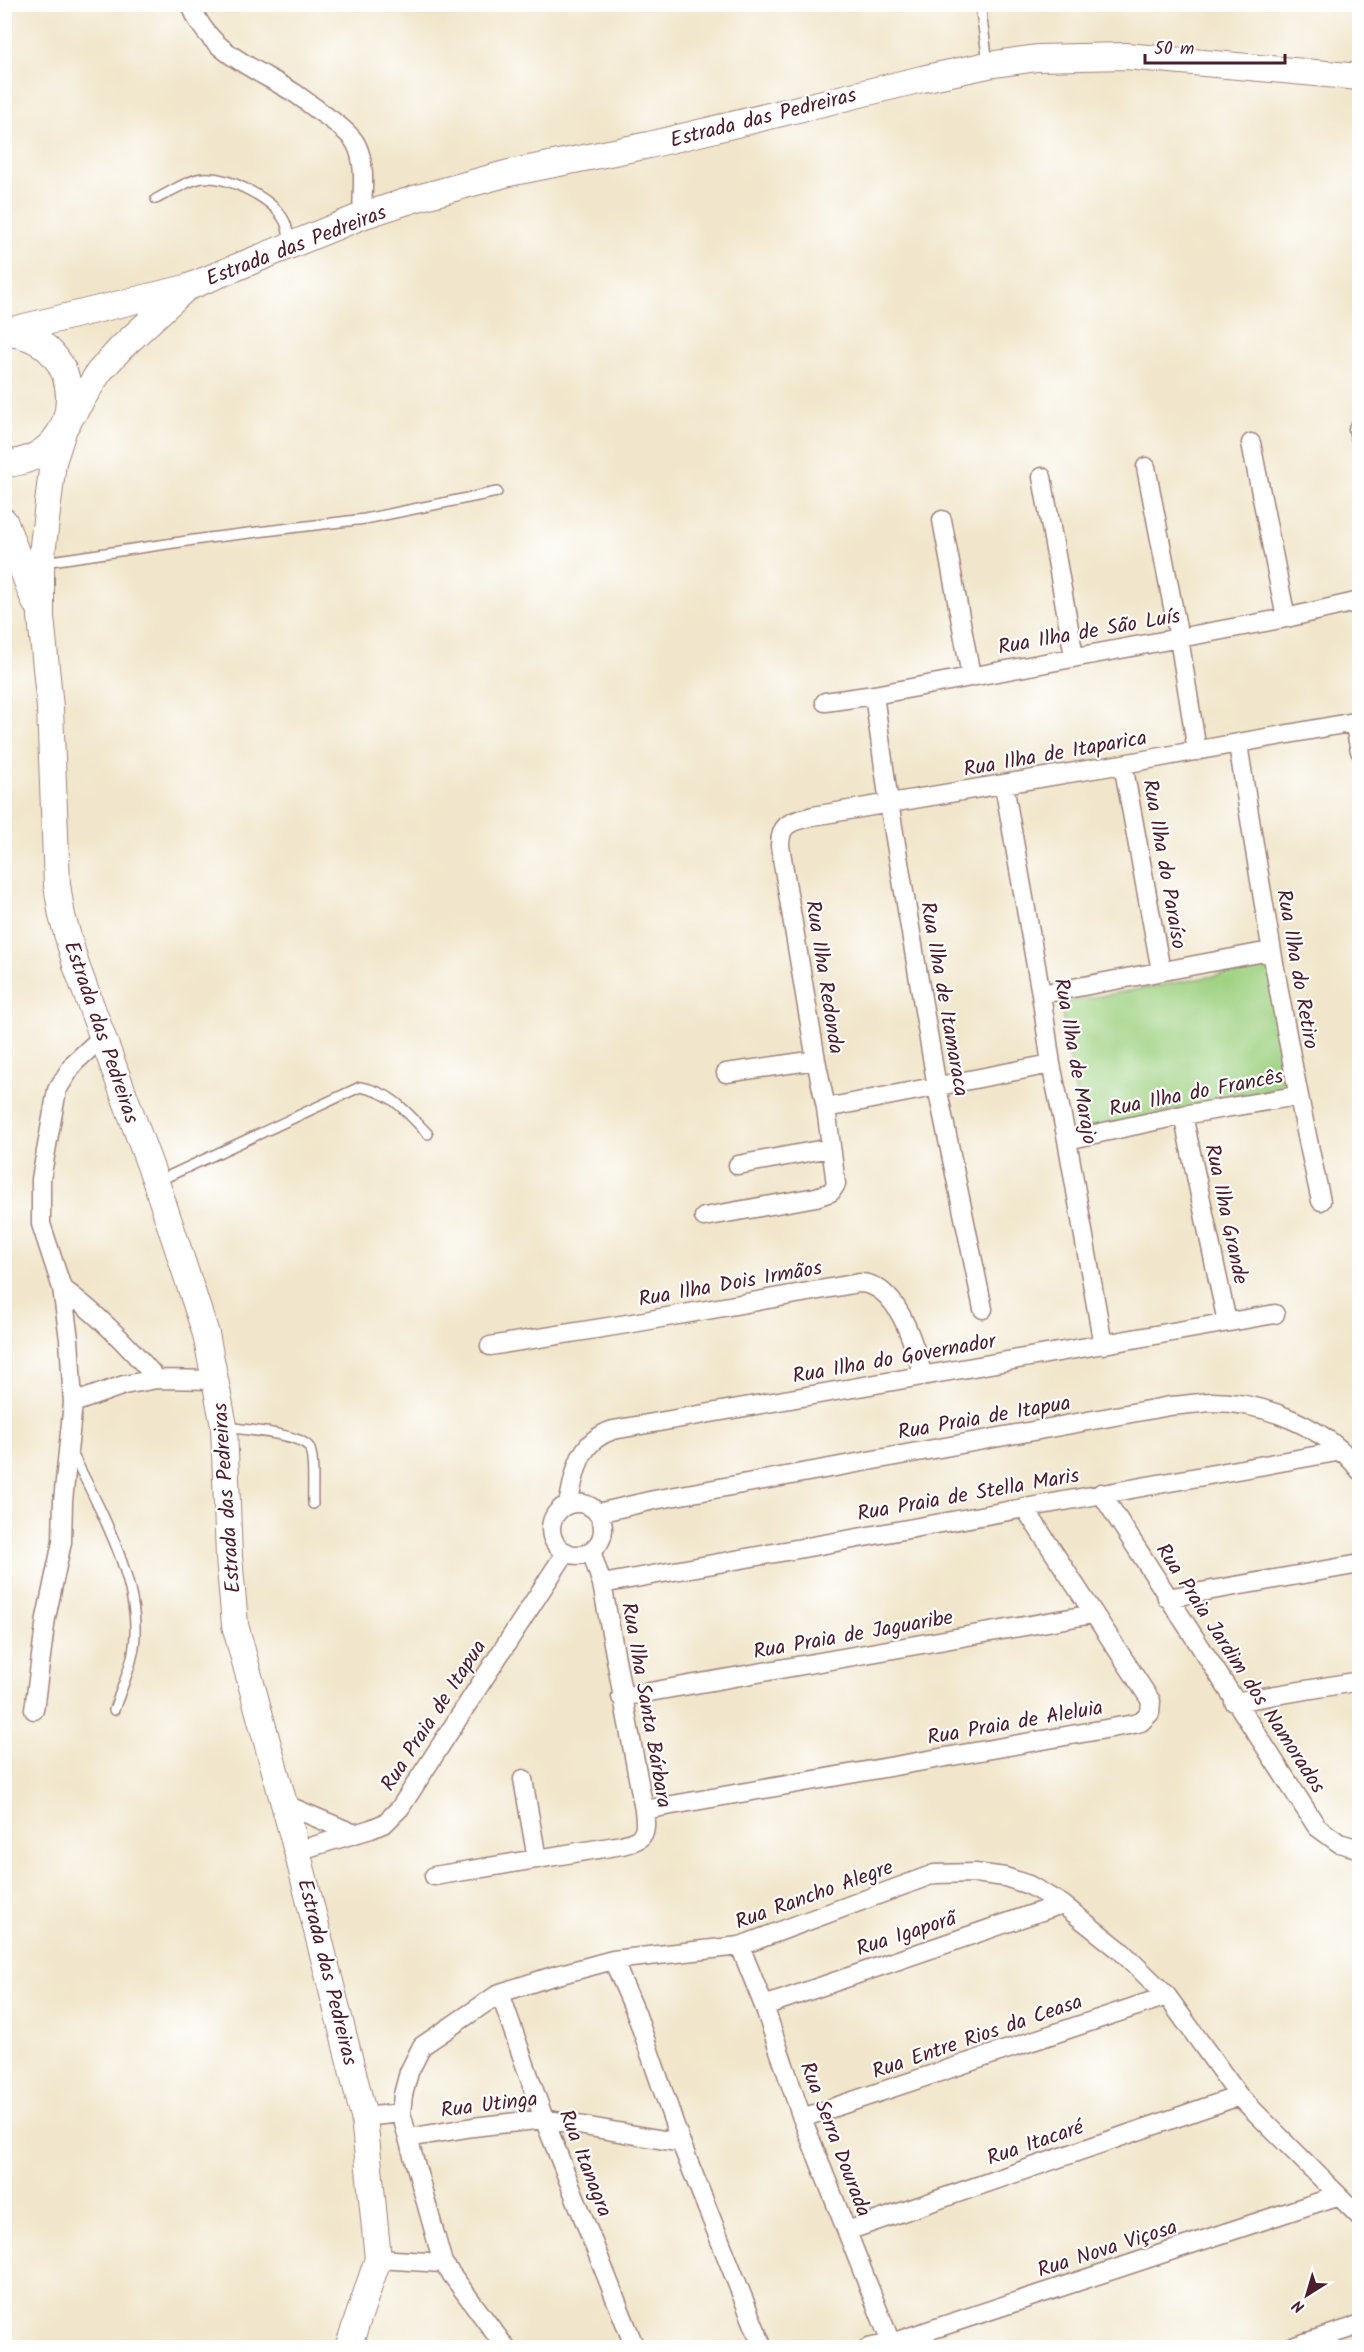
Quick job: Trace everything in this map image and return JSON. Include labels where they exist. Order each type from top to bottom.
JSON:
[{"type":"street","points":[[191,4],[195,17],[206,34],[233,58],[297,95],[336,123],[355,142],[362,162],[362,216]]},
{"type":"street","name":"Estrada das Pedreiras","points":[[186,288],[362,216],[414,199],[509,173],[649,145],[988,65],[1037,58],[1126,56],[1359,77]]},
{"type":"street","points":[[5,332],[186,288]]},
{"type":"street","points":[[4,464],[18,463],[36,456],[52,444],[99,372],[122,347],[186,288]]},
{"type":"street","points":[[5,332],[28,337],[47,348],[61,365],[69,386],[70,396],[70,407],[64,428]]},
{"type":"street","name":"Estrada das Pedreiras","points":[[64,428],[53,462],[41,562],[40,617],[50,708],[57,885],[62,916],[76,965],[156,1182],[203,1325],[217,1380],[224,1426],[229,1557],[235,1625],[297,1851],[364,2117],[378,2259],[348,2348]]},
{"type":"street","points":[[1251,443],[1286,618]]},
{"type":"street","points":[[1146,467],[1179,638],[1197,751]]},
{"type":"street","points":[[1042,477],[1074,657]]},
{"type":"street","points":[[942,520],[971,676]]},
{"type":"street","name":"Estrada das Pedreiras","points":[[4,521],[40,617]]},
{"type":"street","name":"Rua Ilha de São Luís","points":[[825,702],[874,695],[1286,618],[1359,601]]},
{"type":"street","name":"Rua Ilha de Itamaraca","points":[[874,695],[889,803],[937,1087],[983,1309]]},
{"type":"street","points":[[1357,721],[1359,751]]},
{"type":"street","name":"Rua Ilha de Itaparica","points":[[781,852],[780,841],[783,830],[794,821],[1238,744],[1357,721]]},
{"type":"street","name":"Rua Ilha do Retiro","points":[[1238,744],[1270,951],[1297,1096],[1321,1200]]},
{"type":"street","name":"Rua Ilha do Paraíso","points":[[1124,764],[1161,971]]},
{"type":"street","name":"Rua Ilha de Marajo","points":[[1004,784],[1051,1064],[1067,1140],[1103,1345]]},
{"type":"street","name":"Rua Ilha Redonda","points":[[704,1217],[825,1194],[831,1192],[836,1184],[826,1108],[781,852]]},
{"type":"street","points":[[1041,994],[1270,951]]},
{"type":"street","points":[[34,1710],[46,1618],[62,1542],[63,1501],[73,1403],[69,1339],[62,1288],[41,1224],[41,1179],[57,1090],[74,1063],[102,1037]]},
{"type":"street","points":[[726,1073],[816,1060]]},
{"type":"street","points":[[826,1108],[1051,1064]]},
{"type":"street","name":"Rua Ilha do Francês","points":[[1067,1140],[1182,1115],[1297,1096]]},
{"type":"street","name":"Rua Ilha Grande","points":[[1182,1115],[1227,1322]]},
{"type":"street","points":[[738,1165],[830,1148]]},
{"type":"street","name":"Rua Ilha Dois Irmãos","points":[[490,1346],[869,1283],[879,1289],[902,1316],[923,1376]]},
{"type":"street","points":[[62,1288],[90,1308],[157,1379]]},
{"type":"street","name":"Rua Ilha do Governador","points":[[568,1504],[579,1458],[594,1438],[603,1434],[1275,1314]]},
{"type":"street","points":[[73,1403],[124,1385],[157,1379],[217,1380]]},
{"type":"street","name":"Rua Praia de Itapua","points":[[598,1513],[654,1500],[1170,1406],[1212,1402],[1253,1408],[1299,1421],[1342,1451],[1359,1472]]},
{"type":"street","name":"Rua Praia de Stella Maris","points":[[602,1584],[1342,1451]]},
{"type":"street","name":"Rua Praia Jardim dos Namorados","points":[[1101,1493],[1234,1702],[1317,1827],[1339,1844],[1359,1849]]},
{"type":"street","points":[[584,1503],[598,1513],[604,1529],[602,1538],[591,1551],[574,1555],[559,1547],[551,1532],[555,1515],[568,1504],[584,1503]]},
{"type":"street","name":"Rua Praia de Aleluia","points":[[644,1810],[1141,1722],[1150,1713],[1150,1701],[1024,1507]]},
{"type":"street","name":"Rua Ilha Santa Bárbara","points":[[434,1876],[637,1841],[644,1832],[644,1810],[621,1697],[602,1584],[591,1551]]},
{"type":"street","name":"Rua Praia de Itapua","points":[[297,1851],[385,1823],[400,1808],[566,1552]]},
{"type":"street","points":[[1167,1598],[1359,1563]]},
{"type":"street","name":"Rua Praia de Jaguaribe","points":[[621,1697],[1093,1614]]},
{"type":"street","points":[[1234,1702],[1359,1681]]},
{"type":"street","points":[[523,1779],[537,1859]]},
{"type":"street","points":[[284,1804],[356,1834]]},
{"type":"street","name":"Rua Rancho Alegre","points":[[506,2348],[443,2263],[401,2113],[402,2096],[409,2072],[422,2046],[500,1993],[613,1960],[740,1946],[934,1874],[975,1873],[1005,1877],[1029,1885],[1062,1904],[1121,1951],[1167,1996],[1239,2096],[1359,2217]]},
{"type":"street","name":"Rua Igaporã","points":[[764,2006],[1062,1904]]},
{"type":"street","name":"Rua Serra Dourada","points":[[740,1946],[764,2006],[802,2118],[892,2345]]},
{"type":"street","points":[[613,1960],[636,2013],[681,2143],[763,2348]]},
{"type":"street","name":"Rua Itanagra","points":[[500,1993],[544,2119],[635,2348]]},
{"type":"street","name":"Rua Entre Rios da Ceasa","points":[[802,2118],[1167,1996]]},
{"type":"street","name":"Rua Itacaré","points":[[847,2231],[1239,2096]]},
{"type":"street","points":[[364,2117],[401,2113]]},
{"type":"street","name":"Rua Utinga","points":[[408,2138],[473,2127],[544,2119],[681,2143]]},
{"type":"street","name":"Rua Nova Viçosa","points":[[868,2348],[892,2345],[1337,2196]]},
{"type":"street","points":[[378,2259],[443,2263]]},
{"type":"street","points":[[1289,2348],[1359,2325]]},
{"type":"lane","points":[[980,4],[988,65]]},
{"type":"lane","points":[[156,199],[200,178],[216,178],[249,190],[274,207],[285,221],[290,245]]},
{"type":"lane","points":[[41,562],[208,538],[365,519],[497,492]]},
{"type":"lane","points":[[156,1182],[360,1087],[379,1090],[395,1101],[428,1134]]},
{"type":"lane","points":[[224,1426],[289,1437],[303,1442],[312,1455],[313,1504]]},
{"type":"lane","points":[[69,1446],[109,1527],[126,1574],[134,1614],[133,1655],[114,1710]]},
{"type":"green space","points":[[1270,966],[1289,1086],[1082,1131],[1060,1003]]}]
